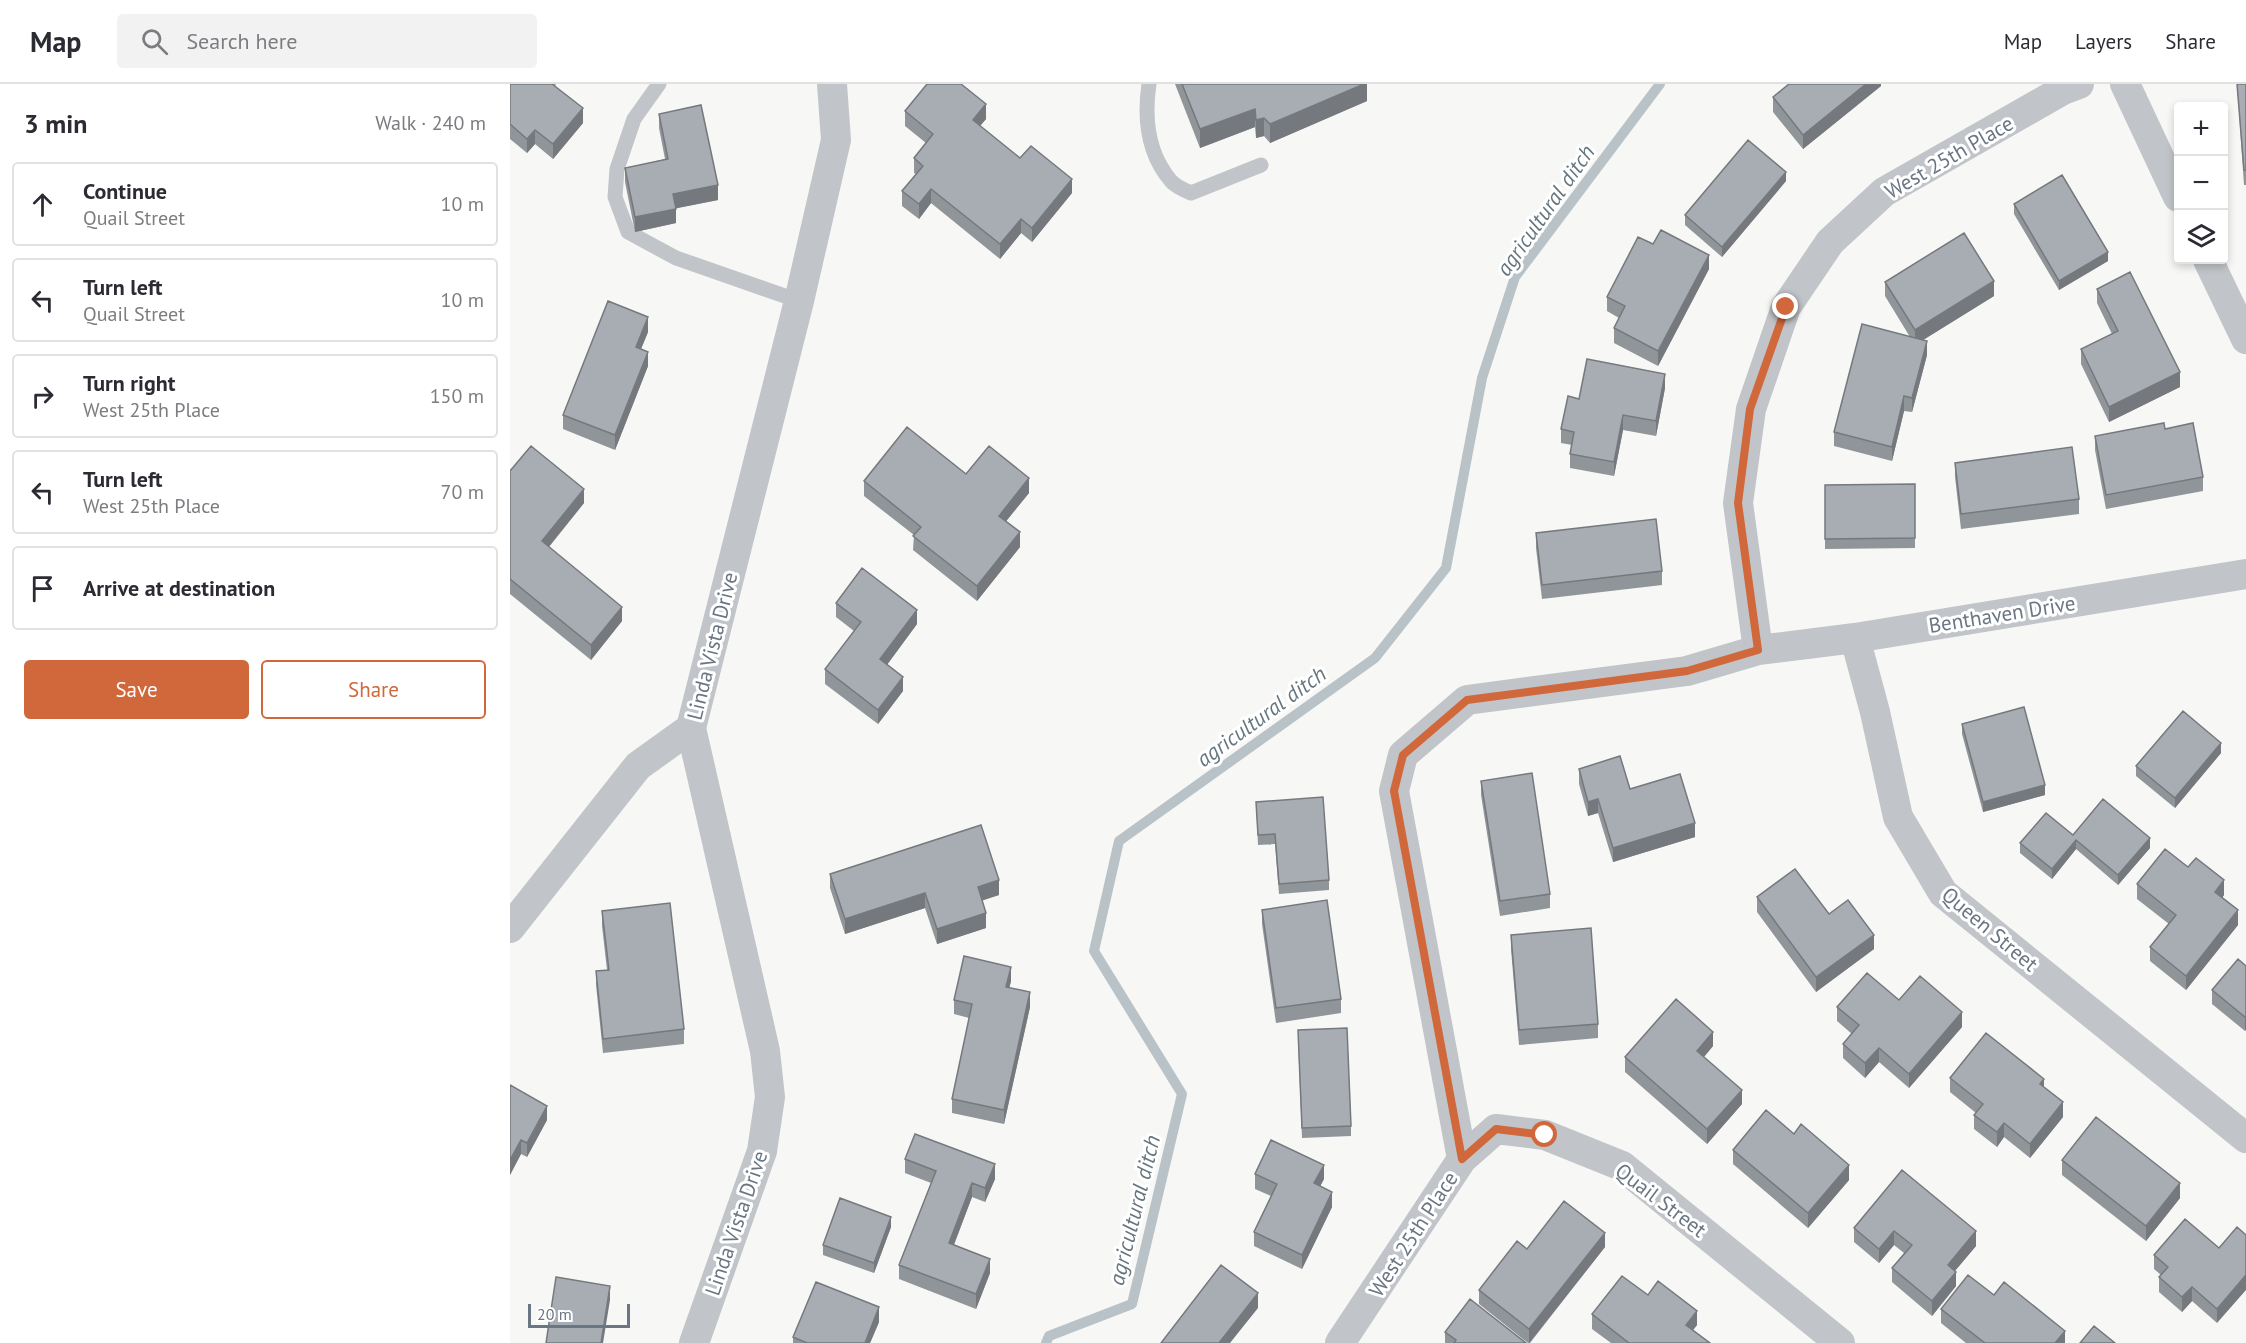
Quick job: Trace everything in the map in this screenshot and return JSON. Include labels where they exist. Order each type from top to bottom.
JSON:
[{"type":"street","name":"Linda Vista Drive","points":[[694,1343],[762,1151],[770,1097],[765,1051],[691,728],[799,301],[836,140],[832,84]]},
{"type":"street","name":"West 25th Place","points":[[1340,1343],[1462,1159],[1394,791],[1403,755],[1467,700],[1687,671],[1758,650],[1738,503],[1750,409],[1786,307],[1830,242],[1884,192],[2063,90],[2079,84]]},
{"type":"street","points":[[2125,84],[2174,188]]},
{"type":"street","points":[[2210,264],[2246,339]]},
{"type":"street","name":"Benthaven Drive","points":[[1758,650],[1856,638],[2246,574]]},
{"type":"street","name":"Queen Street","points":[[1856,638],[1898,817],[1943,893],[2246,1138]]},
{"type":"street","points":[[510,928],[638,766],[691,728]]},
{"type":"street","name":"Quail Street","points":[[1462,1159],[1496,1129],[1545,1135],[1622,1166],[1840,1343]]},
{"type":"lane","points":[[659,84],[634,118],[617,169],[615,197],[628,232],[676,258],[799,301]]},
{"type":"lane","points":[[1149,84],[1146,106],[1152,151],[1172,183],[1191,193],[1261,165]]},
{"type":"building","points":[[510,84],[552,84],[583,108],[553,144],[535,130],[527,139],[510,124]]},
{"type":"building","points":[[927,84],[961,84],[986,104],[973,120],[1020,158],[1031,146],[1072,179],[1032,228],[1021,219],[1000,244],[931,189],[919,204],[902,191],[923,166],[914,158],[933,134],[905,111]]},
{"type":"building","points":[[1182,84],[1364,84],[1270,124],[1264,118],[1256,120],[1255,109],[1200,129]]},
{"type":"building","points":[[1789,84],[1866,84],[1803,135],[1773,97]]},
{"type":"building","points":[[2237,84],[2246,84],[2246,170],[2244,170]]},
{"type":"building","points":[[701,105],[718,185],[673,194],[676,209],[635,217],[625,168],[668,159],[659,114]]},
{"type":"building","points":[[1748,140],[1786,172],[1722,247],[1685,215]]},
{"type":"building","points":[[2062,175],[2108,252],[2059,281],[2014,204]]},
{"type":"building","points":[[1661,230],[1709,255],[1658,351],[1614,328],[1625,306],[1607,297],[1638,237],[1653,244]]},
{"type":"building","points":[[1964,233],[1994,281],[1915,330],[1885,282]]},
{"type":"building","points":[[2130,272],[2180,372],[2109,407],[2081,349],[2118,331],[2097,289]]},
{"type":"building","points":[[608,301],[648,317],[636,347],[648,352],[615,435],[563,415]]},
{"type":"building","points":[[1862,324],[1927,341],[1912,398],[1904,396],[1892,447],[1834,432]]},
{"type":"building","points":[[1587,359],[1665,374],[1656,421],[1623,415],[1614,462],[1570,454],[1574,432],[1561,429],[1568,396],[1579,399]]},
{"type":"building","points":[[2164,423],[2165,429],[2193,423],[2203,477],[2106,495],[2095,436]]},
{"type":"building","points":[[907,427],[966,474],[989,446],[1029,478],[999,516],[1020,532],[977,586],[913,536],[921,527],[864,481]]},
{"type":"building","points":[[531,446],[584,489],[542,541],[622,607],[591,645],[510,579],[510,471]]},
{"type":"building","points":[[2072,447],[2079,499],[1961,514],[1955,463]]},
{"type":"building","points":[[1915,484],[1915,538],[1825,539],[1825,485]]},
{"type":"building","points":[[1656,519],[1662,571],[1542,585],[1536,533]]},
{"type":"building","points":[[862,568],[917,610],[880,659],[903,677],[878,710],[825,669],[861,622],[836,603]]},
{"type":"building","points":[[2024,707],[2045,785],[1983,802],[1962,724]]},
{"type":"building","points":[[2183,711],[2221,743],[2175,798],[2136,766]]},
{"type":"building","points":[[1620,756],[1630,789],[1680,774],[1695,823],[1613,848],[1598,799],[1588,802],[1579,769]]},
{"type":"building","points":[[1532,773],[1550,894],[1500,901],[1481,781]]},
{"type":"building","points":[[1323,797],[1329,880],[1279,884],[1275,834],[1258,835],[1256,802]]},
{"type":"building","points":[[2103,799],[2150,838],[2118,875],[2076,840],[2052,869],[2020,843],[2046,813],[2073,835]]},
{"type":"building","points":[[981,825],[999,880],[978,887],[986,913],[937,929],[925,893],[845,919],[830,874]]},
{"type":"building","points":[[2165,849],[2188,867],[2196,858],[2224,880],[2215,892],[2238,910],[2186,976],[2150,947],[2176,915],[2137,884]]},
{"type":"building","points":[[1795,869],[1829,914],[1848,900],[1874,935],[1816,977],[1757,897]]},
{"type":"building","points":[[1327,900],[1341,999],[1276,1008],[1262,910]]},
{"type":"building","points":[[670,903],[684,1029],[603,1039],[596,971],[609,970],[602,911]]},
{"type":"building","points":[[1591,928],[1598,1024],[1519,1030],[1511,935]]},
{"type":"building","points":[[964,956],[1011,967],[1006,987],[1030,992],[1004,1110],[952,1099],[972,1004],[954,1000]]},
{"type":"building","points":[[2238,959],[2246,966],[2245,1017],[2212,990]]},
{"type":"building","points":[[1867,973],[1899,1000],[1920,976],[1962,1012],[1909,1074],[1879,1048],[1865,1063],[1843,1044],[1859,1025],[1837,1007]]},
{"type":"building","points":[[1676,999],[1713,1032],[1697,1051],[1742,1090],[1707,1129],[1625,1057]]},
{"type":"building","points":[[1347,1028],[1351,1126],[1302,1128],[1298,1030]]},
{"type":"building","points":[[1986,1033],[2044,1079],[2040,1084],[2063,1102],[2030,1144],[2004,1123],[1997,1132],[1974,1115],[1983,1104],[1950,1078]]},
{"type":"building","points":[[510,1085],[547,1106],[527,1143],[521,1140],[510,1160]]},
{"type":"building","points":[[1766,1110],[1794,1134],[1801,1124],[1849,1165],[1808,1213],[1733,1150]]},
{"type":"building","points":[[2096,1117],[2180,1183],[2146,1226],[2062,1160]]},
{"type":"building","points":[[915,1134],[995,1164],[985,1188],[972,1183],[949,1243],[990,1259],[976,1294],[899,1265],[936,1171],[905,1159]]},
{"type":"building","points":[[1271,1140],[1324,1165],[1314,1183],[1332,1192],[1302,1255],[1254,1232],[1277,1184],[1255,1174]]},
{"type":"building","points":[[1902,1170],[1976,1231],[1948,1265],[1956,1272],[1932,1301],[1892,1268],[1912,1245],[1894,1231],[1879,1249],[1854,1228]]},
{"type":"building","points":[[840,1198],[891,1217],[874,1263],[823,1245]]},
{"type":"building","points":[[1564,1201],[1605,1233],[1529,1329],[1479,1290],[1517,1241],[1527,1249]]},
{"type":"building","points":[[2185,1219],[2219,1248],[2237,1227],[2246,1235],[2246,1275],[2217,1309],[2192,1287],[2182,1297],[2159,1277],[2168,1267],[2154,1255]]},
{"type":"building","points":[[1221,1265],[1258,1293],[1219,1343],[1161,1343]]},
{"type":"building","points":[[1968,1275],[1994,1295],[2004,1282],[2065,1331],[2055,1343],[1985,1343],[1941,1309]]},
{"type":"building","points":[[1622,1276],[1648,1295],[1658,1281],[1697,1311],[1686,1325],[1710,1343],[1629,1343],[1592,1314]]},
{"type":"building","points":[[556,1277],[610,1286],[601,1343],[546,1343]]},
{"type":"building","points":[[816,1282],[879,1307],[865,1343],[807,1343],[793,1337]]},
{"type":"building","points":[[1470,1299],[1526,1343],[1454,1343],[1456,1340],[1445,1332]]},
{"type":"building","points":[[2094,1326],[2115,1343],[2080,1343]]},
{"type":"waterway","name":"agricultural ditch","points":[[1046,1343],[1049,1336],[1132,1304],[1182,1094],[1094,951],[1119,841],[1375,658],[1446,568],[1482,378],[1515,277],[1660,84]]},
{"type":"route","points":[[1545,1135],[1496,1129],[1462,1159],[1394,791],[1403,755],[1467,700],[1687,671],[1758,650],[1738,503],[1750,409],[1786,307]]}]
